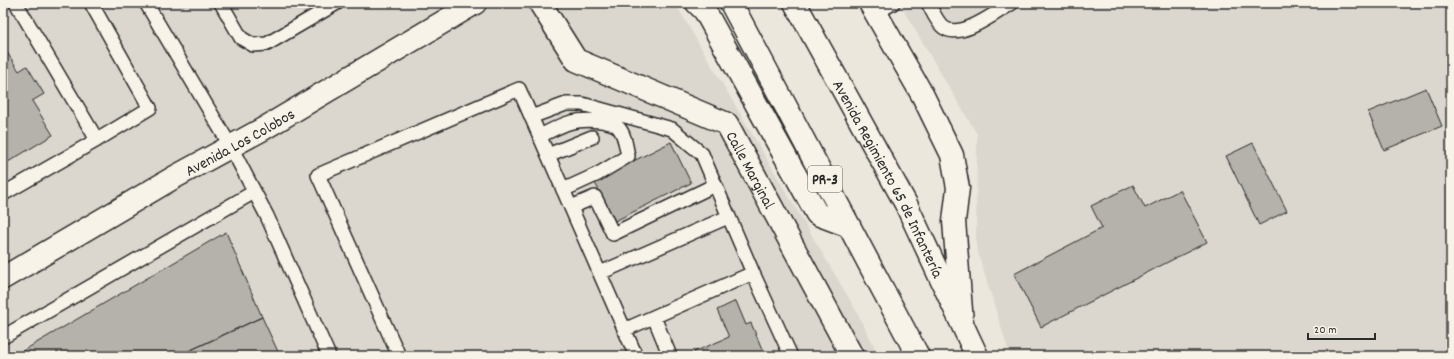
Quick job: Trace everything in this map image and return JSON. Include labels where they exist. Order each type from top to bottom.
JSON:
[{"type":"street","name":"Avenida Los Colobos","points":[[3,278],[231,147],[475,3]]},
{"type":"street","name":"Calle Marginal","points":[[540,3],[576,60],[727,124],[852,356]]},
{"type":"street","points":[[697,3],[705,11],[817,214],[849,226]]},
{"type":"street","name":"PR-3","points":[[731,3],[918,356]]},
{"type":"street","name":"Avenida Regimiento 65 de Infantería","points":[[795,3],[906,204],[977,356]]},
{"type":"street","points":[[880,6],[952,155],[958,188],[954,221],[962,324]]},
{"type":"lane","points":[[16,3],[97,140]]},
{"type":"lane","points":[[3,194],[150,108],[90,3]]},
{"type":"lane","points":[[146,3],[231,147],[254,192],[329,356]]},
{"type":"lane","points":[[221,3],[240,38],[253,45],[267,44],[337,3]]},
{"type":"lane","points":[[928,3],[940,24],[947,30],[956,31],[968,29],[1012,3]]},
{"type":"lane","points":[[399,356],[318,175],[519,89],[636,356]]},
{"type":"lane","points":[[531,117],[566,104],[582,104],[672,129],[702,154],[788,355]]},
{"type":"lane","points":[[540,136],[575,120],[590,120],[607,122],[618,126],[624,138],[628,156],[598,174],[563,190]]},
{"type":"lane","points":[[548,155],[592,137]]},
{"type":"lane","points":[[571,208],[595,198],[613,234],[715,185]]},
{"type":"lane","points":[[3,337],[254,192]]},
{"type":"lane","points":[[600,273],[728,217]]},
{"type":"lane","points":[[624,330],[753,273]]},
{"type":"lane","points":[[654,317],[670,356]]},
{"type":"shaded area","points":[[3,3],[675,3],[854,307],[879,356],[3,356]]},
{"type":"shaded area","points":[[899,3],[1451,3],[1451,356],[1010,356],[976,246],[977,134]]},
{"type":"building","points":[[3,46],[19,71],[27,66],[44,94],[32,101],[53,135],[3,165]]},
{"type":"building","points":[[1426,88],[1442,126],[1384,150],[1368,112]]},
{"type":"building","points":[[671,142],[691,183],[615,221],[594,181]]},
{"type":"building","points":[[1253,143],[1287,211],[1259,225],[1226,156]]},
{"type":"building","points":[[1133,185],[1145,208],[1180,190],[1207,242],[1041,327],[1014,274],[1102,228],[1091,206]]},
{"type":"building","points":[[226,232],[262,317],[178,356],[14,356]]},
{"type":"building","points":[[736,301],[746,325],[751,323],[765,356],[695,356],[694,352],[729,337],[717,310]]},
{"type":"building","points":[[262,317],[280,356],[178,356]]}]
